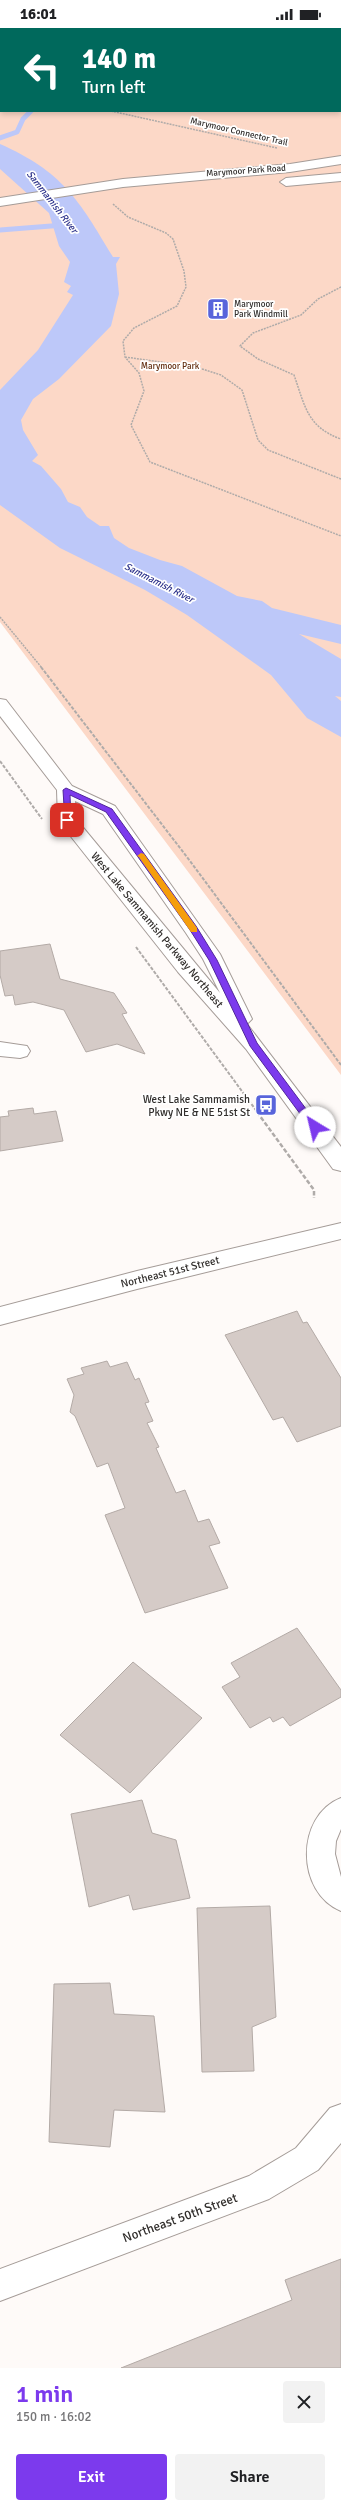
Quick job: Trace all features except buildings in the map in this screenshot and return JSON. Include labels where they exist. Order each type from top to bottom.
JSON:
[{"type":"main road","name":"Marymoor Park Road","points":[[0,202],[150,180],[290,168],[341,160]]},
{"type":"main road","name":"Marymoor Park Road","points":[[150,180],[250,183],[341,177]]},
{"type":"main road","name":"West Lake Sammamish Parkway Northeast","points":[[0,704],[66,790],[109,810],[213,960],[253,1044]]},
{"type":"main road","name":"West Lake Sammamish Parkway Northeast","points":[[66,790],[67,820],[181,962],[253,1044],[341,1163]]},
{"type":"main road","name":"Northeast 51st Street","points":[[0,1316],[143,1279],[341,1231]]},
{"type":"main road","points":[[341,1811],[326,1827],[320,1844],[326,1879],[341,1898]]},
{"type":"main road","name":"Northeast 50th Street","points":[[0,2285],[258,2188],[307,2159],[341,2120]]},
{"type":"path","name":"Marymoor Connector Trail","points":[[115,112],[281,149]]},
{"type":"path","points":[[110,200],[118,211],[128,218],[166,233],[173,239],[184,272],[186,288],[177,306],[134,328],[123,341],[125,356],[139,373],[144,391],[131,425],[150,462],[341,536]]},
{"type":"path","points":[[341,287],[334,289],[318,299],[301,315],[253,333],[240,346],[247,355],[278,366],[294,375],[308,416],[321,432],[341,439]]},
{"type":"path","points":[[125,356],[196,367],[221,375],[242,390],[250,410],[258,440],[268,450],[341,479]]},
{"type":"path","points":[[0,617],[40,664],[181,847],[266,960],[341,1065]]},
{"type":"path","points":[[0,761],[45,824]]},
{"type":"path","points":[[133,944],[314,1190],[314,1198]]},
{"type":"green space","name":"Marymoor Park","points":[[0,112],[341,112],[341,1075],[0,622]]},
{"type":"water","name":"Sammamish River","points":[[0,144],[39,165],[54,177],[79,204],[113,257],[120,257],[116,264],[119,294],[111,326],[59,379],[33,399],[21,420],[23,430],[38,455],[32,461],[41,466],[61,489],[68,502],[80,507],[87,517],[100,526],[109,526],[114,538],[129,548],[160,560],[182,566],[237,596],[262,601],[272,608],[341,625],[341,644],[299,634],[341,659],[341,697],[335,696],[341,701],[341,737],[307,718],[271,675],[187,615],[145,590],[60,548],[0,505],[0,390],[38,350],[73,295],[67,292],[71,286],[64,282],[70,262],[59,246],[49,213],[0,169]]},
{"type":"waterway","points":[[0,138],[17,132],[23,119],[30,112]]},
{"type":"waterway","name":"Sammamish River","points":[[0,230],[64,225]]},
{"type":"slow traffic","points":[[141,856],[194,930]]},
{"type":"place","name":"Marymoor Park Windmill","points":[[218,309]]},
{"type":"place","name":"West Lake Sammamish Pkwy NE & NE 51st St","points":[[266,1105]]},
{"type":"route","points":[[67,820],[66,790],[109,810],[193,928],[213,960],[253,1044],[315,1127]]}]
